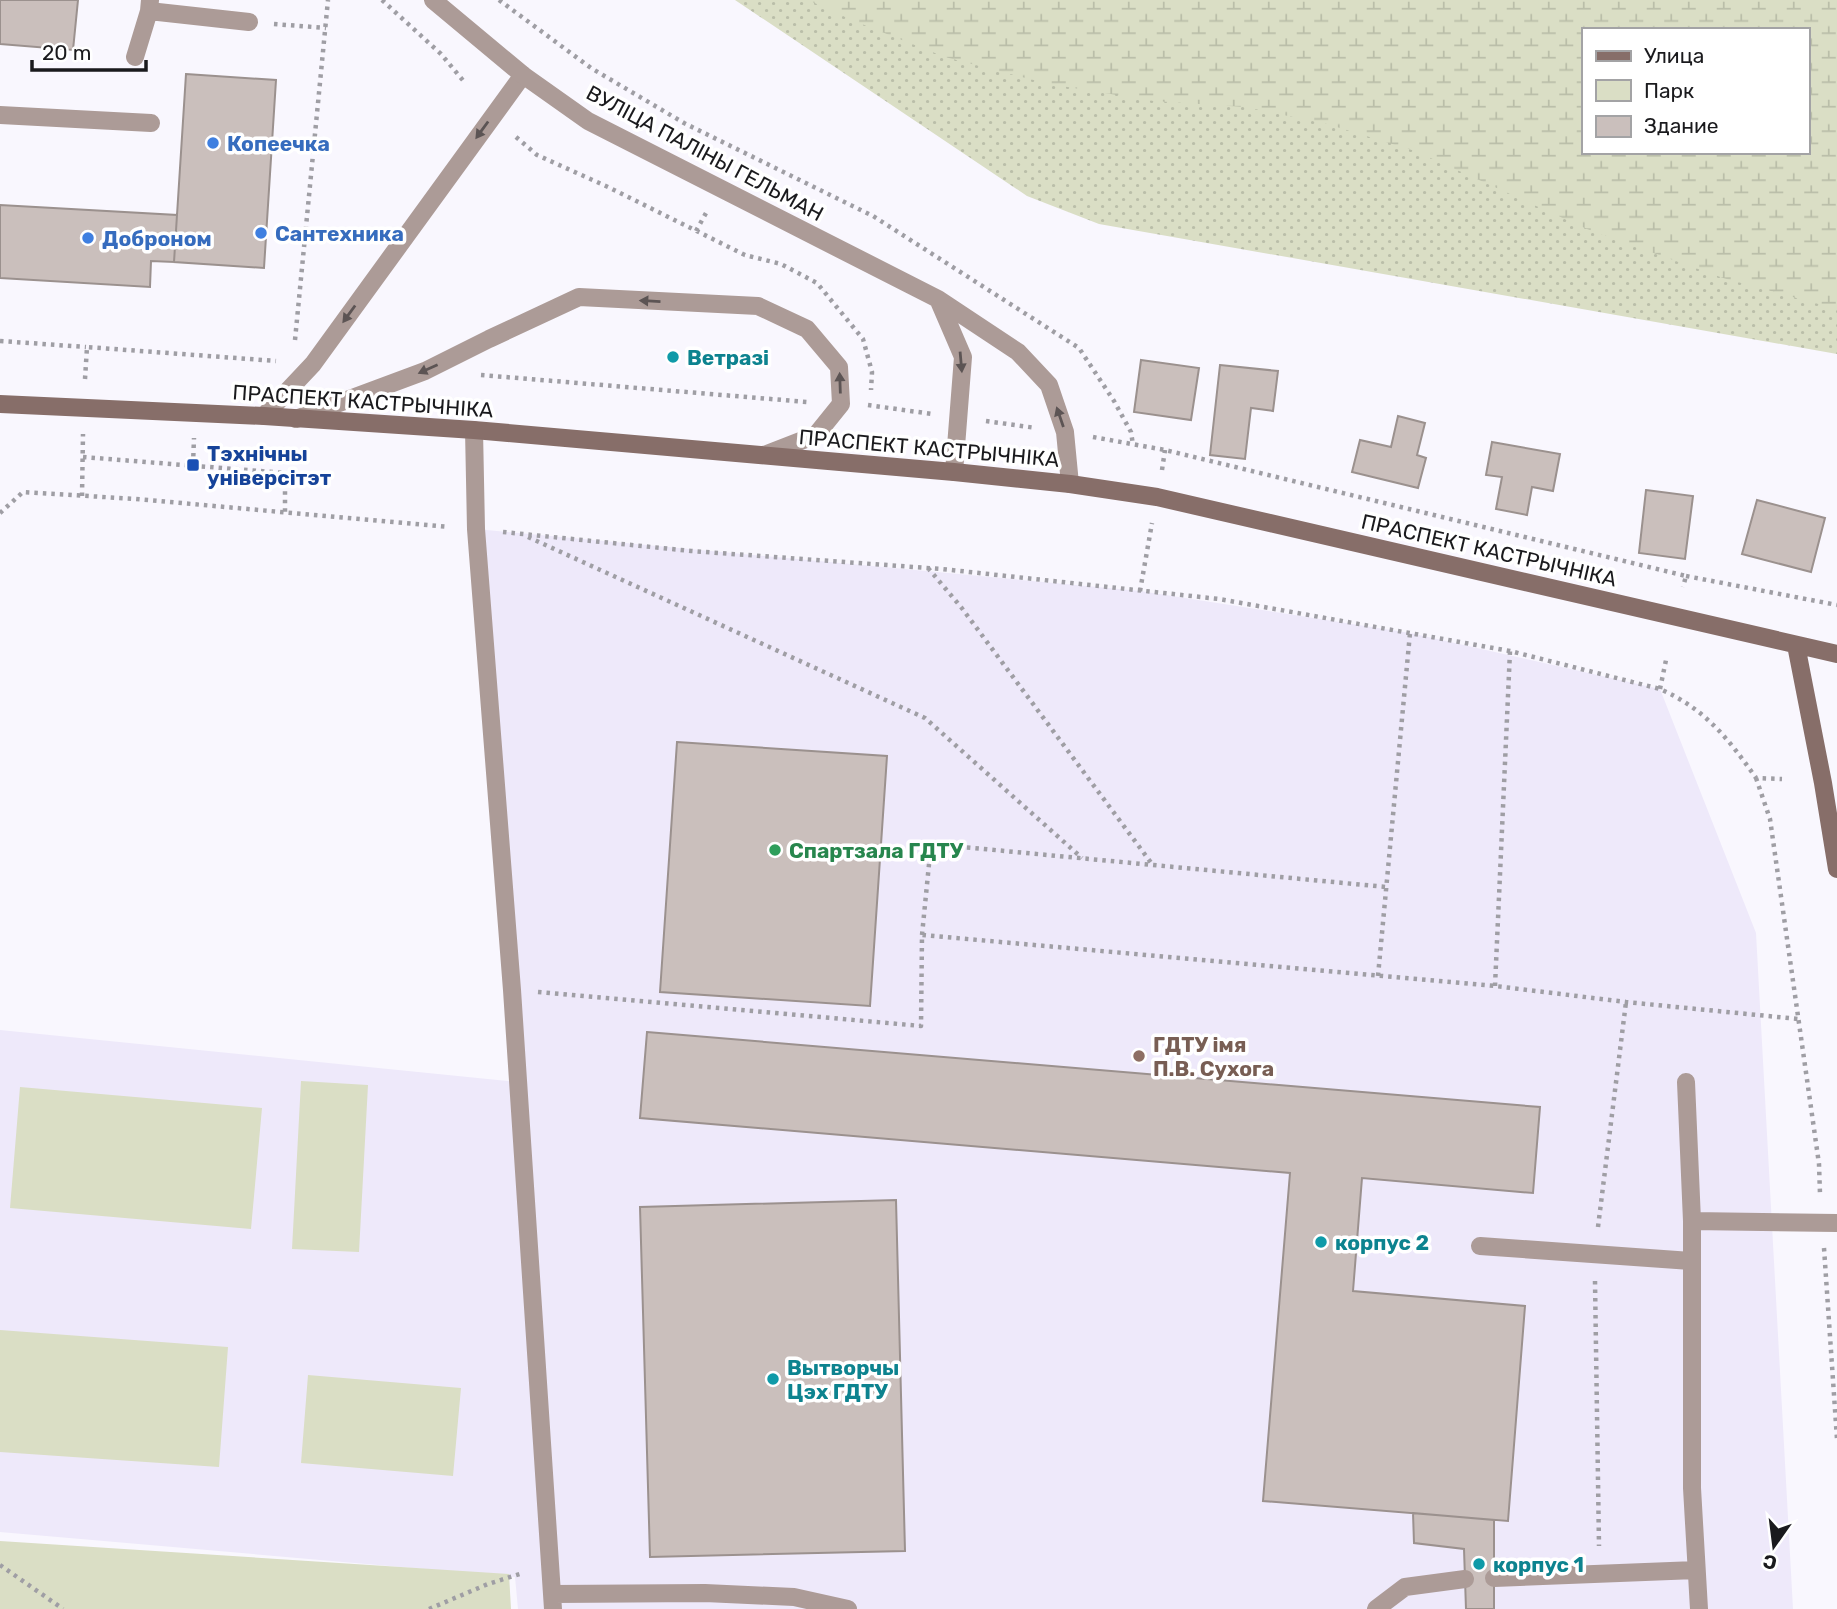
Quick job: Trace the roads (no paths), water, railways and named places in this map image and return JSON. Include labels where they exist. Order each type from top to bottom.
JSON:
[{"type":"main road","name":"ПРАСПЕКТ КАСТРЫЧНІКА","points":[[0,404],[264,416],[474,430],[1070,484],[1157,497],[1837,653]]},
{"type":"main road","points":[[1796,645],[1824,783],[1837,867]]},
{"type":"street","name":"ВУЛІЦА ПАЛІНЫ ГЕЛЬМАН","points":[[433,0],[523,75],[588,121],[937,299],[1018,352],[1049,385],[1065,432],[1070,484]]},
{"type":"street","points":[[135,57],[150,6],[249,22]]},
{"type":"street","points":[[264,416],[313,364],[523,75]]},
{"type":"street","points":[[0,116],[151,123]]},
{"type":"street","points":[[296,419],[425,371],[579,297],[758,306],[807,329],[839,367],[840,379],[841,404],[816,435],[764,455]]},
{"type":"street","points":[[937,299],[963,357],[954,472]]},
{"type":"street","points":[[474,430],[476,529],[512,990],[553,1601],[705,1593],[781,1597],[848,1609]]},
{"type":"street","points":[[1686,1082],[1692,1221],[1692,1488],[1699,1609]]},
{"type":"street","points":[[1692,1221],[1829,1223]]},
{"type":"street","points":[[1480,1246],[1691,1261]]},
{"type":"street","points":[[1494,1578],[1696,1570]]},
{"type":"street","points":[[1376,1609],[1405,1587],[1465,1579]]},
{"type":"place","name":"Копеечка","points":[[213,143]]},
{"type":"place","name":"Сантехника","points":[[261,233]]},
{"type":"place","name":"Доброном","points":[[88,238]]},
{"type":"place","name":"Ветразі","points":[[673,357]]},
{"type":"place","name":"Тэхнічны універсітэт","points":[[193,465]]},
{"type":"place","name":"Спартзала ГДТУ","points":[[775,850]]},
{"type":"place","name":"ГДТУ імя П.В. Сухога","points":[[1139,1056]]},
{"type":"place","name":"корпус 2","points":[[1321,1242]]},
{"type":"place","name":"Вытворчы Цэх ГДТУ","points":[[773,1379]]},
{"type":"place","name":"корпус 1","points":[[1479,1564]]}]
